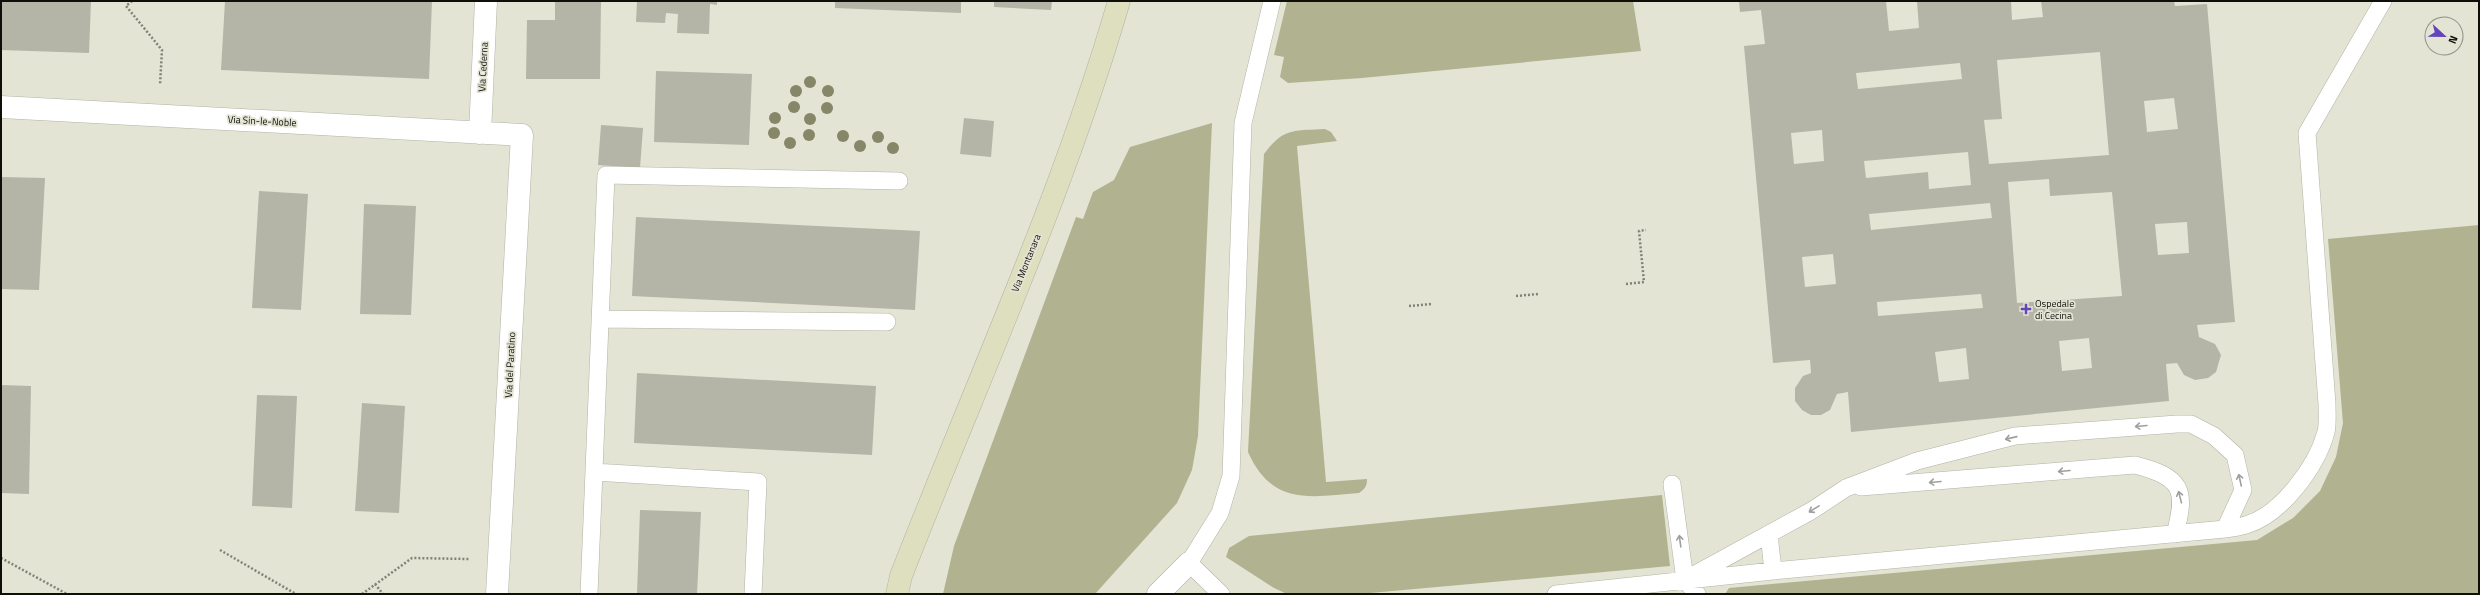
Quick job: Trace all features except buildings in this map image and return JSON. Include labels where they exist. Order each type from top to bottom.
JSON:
[{"type":"main road","name":"Via Montanara","points":[[897,594],[900,576],[1053,196],[1107,42],[1119,1]]},
{"type":"main road","points":[[882,594],[899,550],[922,522]]},
{"type":"street","name":"Via Cederna","points":[[480,133],[486,1]]},
{"type":"street","name":"Via Sin-le-Noble","points":[[1,108],[522,135]]},
{"type":"street","name":"Via del Paratino","points":[[498,594],[522,135]]},
{"type":"street","points":[[1158,594],[1189,563]]},
{"type":"street","points":[[1170,594],[1189,563]]},
{"type":"lane","points":[[1221,594],[1189,563],[1220,513],[1231,476],[1243,124],[1272,1]]},
{"type":"lane","points":[[1556,594],[1773,571],[2225,529],[2247,525],[2273,509],[2299,484],[2314,459],[2326,432],[2327,404],[2307,133],[2383,1]]},
{"type":"lane","points":[[589,594],[606,175],[899,181]]},
{"type":"lane","points":[[600,319],[887,322]]},
{"type":"lane","points":[[1685,580],[1810,511],[1846,488],[1917,461],[2015,436],[2191,424],[2214,436],[2235,455],[2243,490],[2225,529]]},
{"type":"lane","points":[[1846,488],[1889,486],[2134,465],[2155,470],[2170,478],[2180,493],[2182,507],[2175,534]]},
{"type":"lane","points":[[594,472],[758,482],[753,594]]},
{"type":"lane","points":[[1672,484],[1685,580],[1697,594]]},
{"type":"lane","points":[[1768,534],[1773,571]]},
{"type":"path","points":[[132,1],[126,6],[162,50],[158,116]]},
{"type":"path","points":[[1626,284],[1644,282],[1639,231],[1646,230]]},
{"type":"path","points":[[1516,296],[1538,294]]},
{"type":"path","points":[[1409,306],[1432,304]]},
{"type":"path","points":[[220,550],[296,594]]},
{"type":"path","points":[[1,558],[67,594]]},
{"type":"path","points":[[362,594],[412,558],[499,560]]},
{"type":"path","points":[[375,584],[383,594]]},
{"type":"green space","points":[[1287,1],[1633,1],[1641,51],[1362,78],[1288,83],[1280,77],[1284,57],[1274,55]]},
{"type":"green space","points":[[1212,123],[1198,436],[1192,470],[1177,503],[1095,594],[943,594],[954,546],[1076,217],[1083,219],[1093,192],[1114,180],[1130,147]]},
{"type":"green space","points":[[1325,129],[1331,132],[1337,141],[1297,146],[1326,482],[1367,479],[1367,481],[1363,490],[1359,493],[1309,496],[1281,490],[1269,482],[1258,469],[1248,452],[1264,154],[1278,139],[1290,132]]},
{"type":"green space","points":[[2479,225],[2479,594],[1725,594],[1729,588],[2257,540],[2293,518],[2320,491],[2336,457],[2343,423],[2328,239]]},
{"type":"green space","points":[[1662,495],[1670,566],[1359,594],[1287,594],[1274,588],[1226,557],[1229,548],[1249,536]]},
{"type":"place","name":"Ospedale di Cecina","points":[[2026,309]]}]
